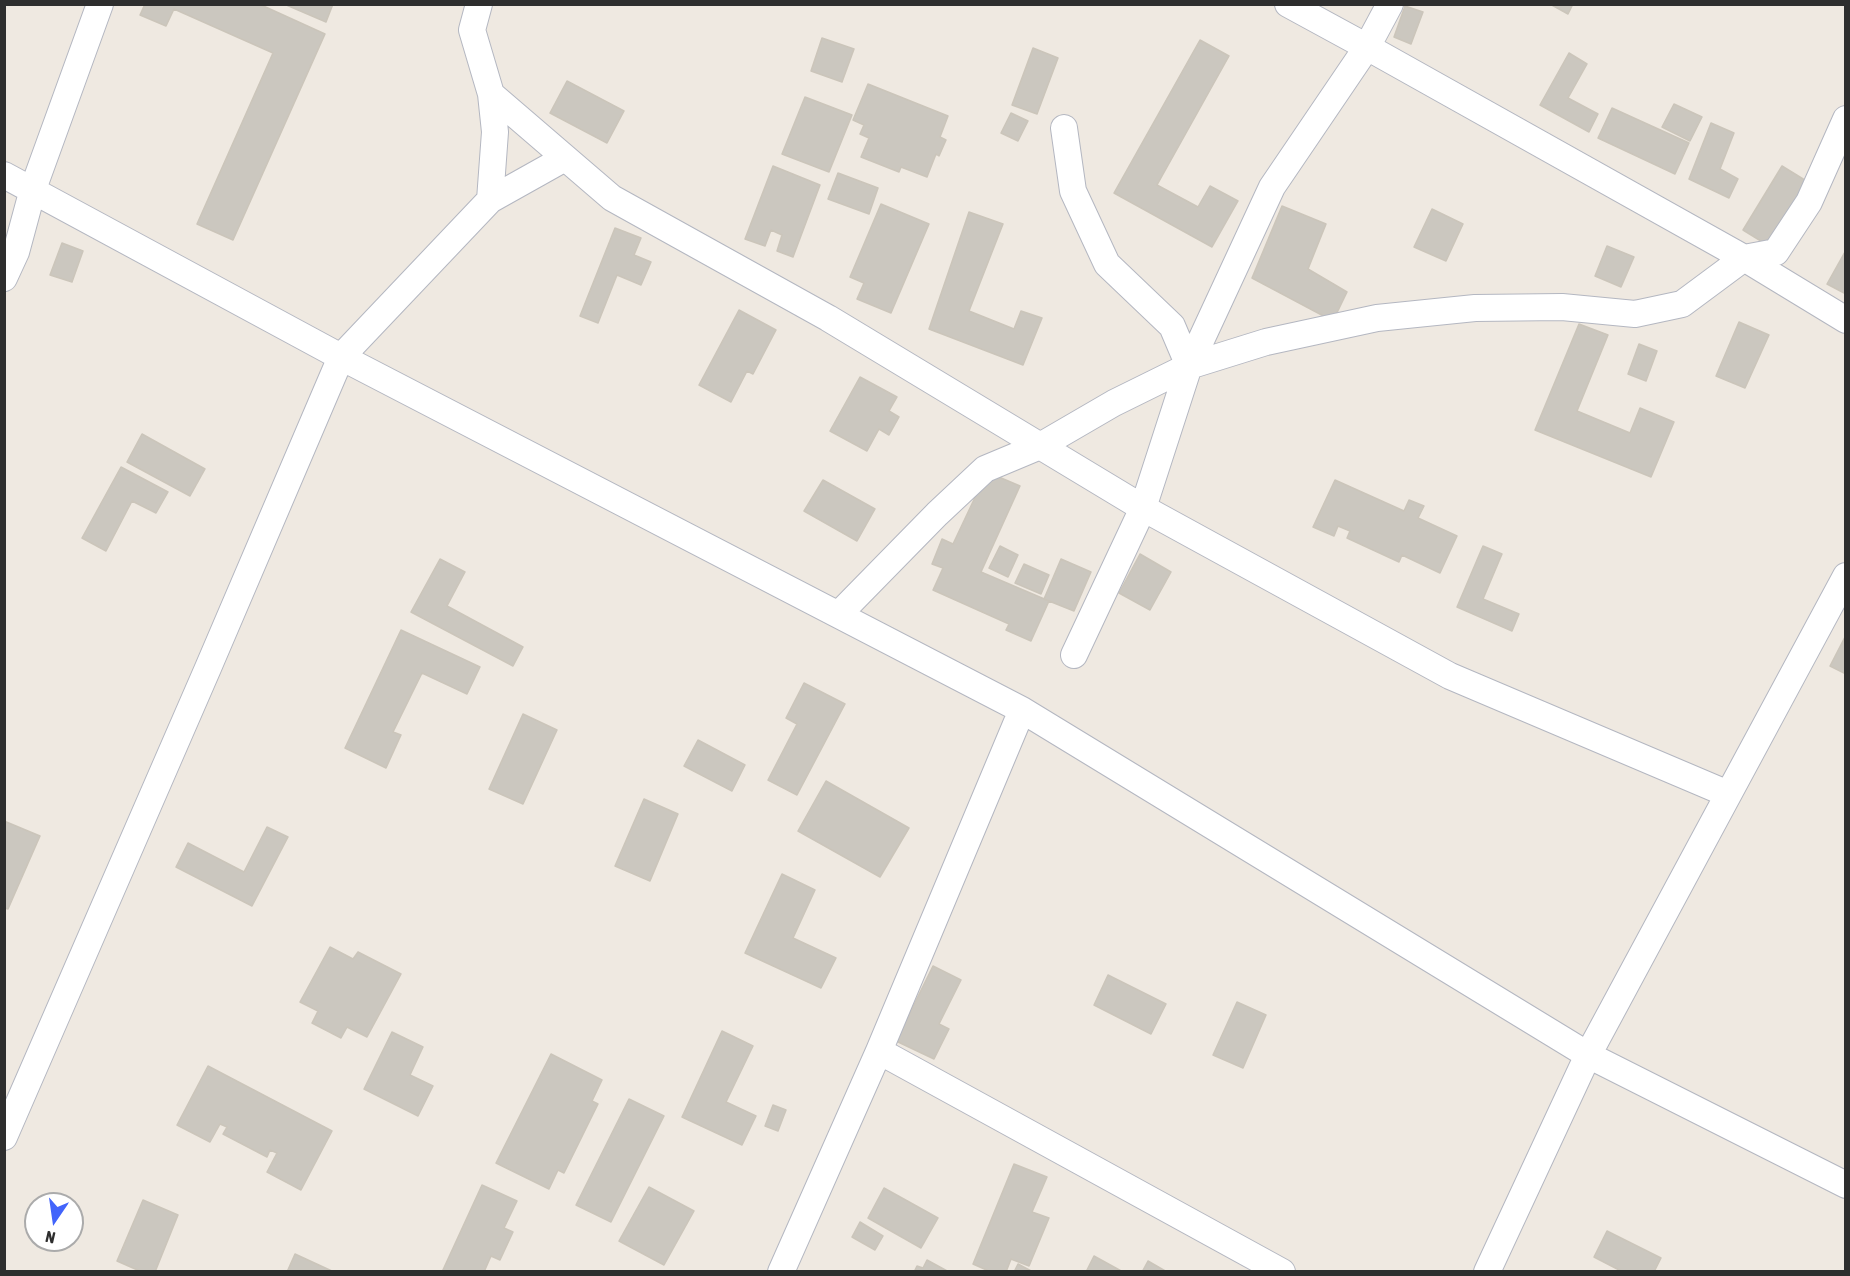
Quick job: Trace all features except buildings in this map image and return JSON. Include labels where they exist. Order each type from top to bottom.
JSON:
[{"type":"street","points":[[4,278],[16,252],[33,189],[100,4]]},
{"type":"street","points":[[479,4],[472,30],[491,94],[495,132],[490,200]]},
{"type":"street","points":[[1288,4],[1744,258],[1845,320]]},
{"type":"street","points":[[1074,655],[1143,508],[1189,366],[1272,187],[1367,47],[1390,4]]},
{"type":"street","points":[[491,94],[612,198],[828,318],[1143,508],[1450,676],[1728,794]]},
{"type":"street","points":[[838,614],[985,469],[1040,446],[1114,403],[1189,366],[1266,342],[1377,318],[1486,308],[1562,307],[1635,314],[1682,304],[1744,258],[1776,252],[1809,202],[1845,119]]},
{"type":"street","points":[[1064,128],[1072,191],[1107,264],[1172,326],[1189,366]]},
{"type":"street","points":[[4,1137],[341,357],[490,200],[565,158]]},
{"type":"street","points":[[4,175],[341,357],[1022,710],[1588,1055],[1845,1185]]},
{"type":"street","points":[[1487,1272],[1588,1055],[1845,576]]},
{"type":"street","points":[[781,1272],[879,1051],[1022,710]]},
{"type":"street","points":[[879,1051],[1282,1272]]}]
